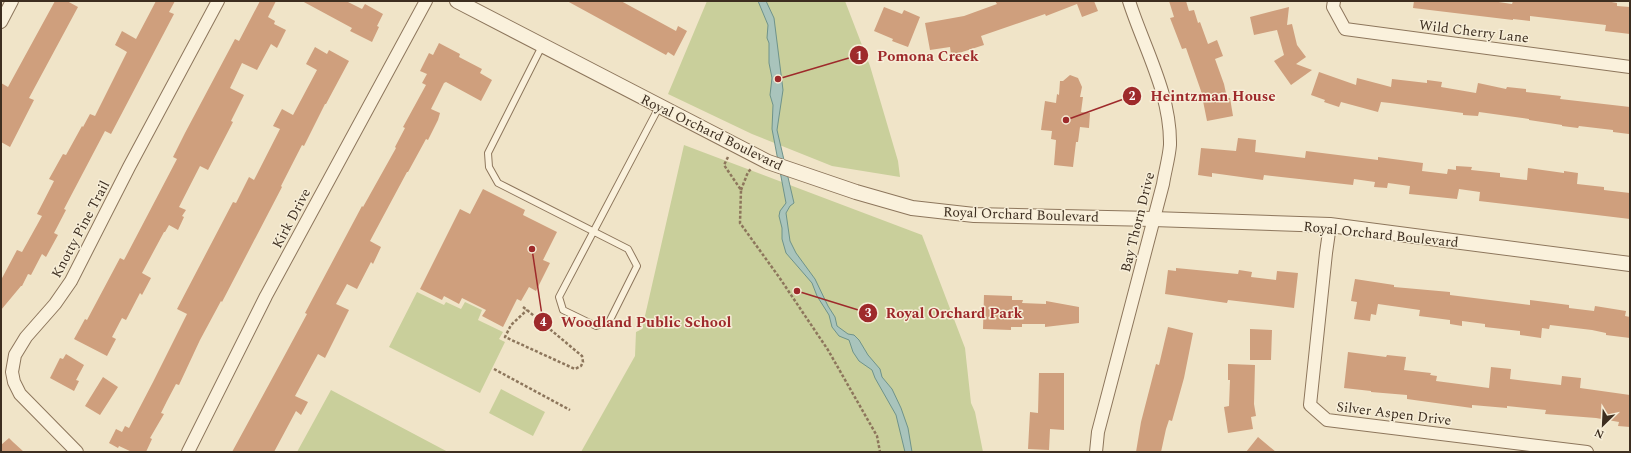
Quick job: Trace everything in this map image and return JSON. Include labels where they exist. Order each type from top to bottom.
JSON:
[{"type":"street","points":[[1,22],[12,1]]},
{"type":"street","name":"Knotty Pine Trail","points":[[77,452],[20,394],[14,382],[12,372],[15,355],[26,337],[55,304],[71,281],[129,167],[218,1]]},
{"type":"street","name":"Kirk Drive","points":[[188,452],[266,296],[426,1]]},
{"type":"street","name":"Royal Orchard Boulevard","points":[[457,1],[734,146],[760,158],[856,192],[912,208],[974,215],[1330,225],[1630,264]]},
{"type":"street","name":"Bay Thorn Drive","points":[[1096,452],[1098,432],[1163,184],[1170,145],[1167,112],[1156,71],[1129,1]]},
{"type":"street","name":"Wild Cherry Lane","points":[[1334,1],[1333,7],[1345,29],[1630,67]]},
{"type":"street","name":"Silver Aspen Drive","points":[[1330,225],[1310,405],[1326,420],[1587,452]]},
{"type":"lane","points":[[542,46],[488,153],[489,167],[498,183],[594,232],[628,249],[636,266],[609,322],[596,326],[563,310],[559,297],[594,232],[659,107]]},
{"type":"path","points":[[734,146],[724,165],[741,190]]},
{"type":"path","points":[[760,158],[748,172],[741,190],[740,223],[779,277],[828,350],[877,436],[880,452]]},
{"type":"path","points":[[523,307],[527,310],[582,356],[583,362],[581,366],[575,369],[505,337],[511,325],[527,310]]},
{"type":"path","points":[[494,368],[570,410]]},
{"type":"green space","points":[[707,1],[845,1],[870,66],[898,161],[900,177],[832,166],[752,134],[668,94]]},
{"type":"green space","points":[[684,145],[922,235],[965,348],[971,403],[975,412],[983,452],[581,452],[635,356],[636,332],[642,329]]},
{"type":"green space","points":[[417,292],[444,305],[446,302],[461,309],[465,302],[482,310],[478,320],[503,332],[499,339],[505,342],[480,393],[389,347]]},
{"type":"green space","points":[[501,389],[545,412],[533,436],[489,413]]},
{"type":"green space","points":[[331,390],[448,452],[297,452]]},
{"type":"water","points":[[758,1],[766,1],[774,18],[783,90],[777,130],[794,203],[790,206],[786,213],[790,241],[796,253],[815,279],[835,317],[837,326],[848,334],[854,335],[859,340],[868,355],[880,369],[882,377],[892,389],[908,428],[912,452],[905,452],[896,415],[872,370],[859,361],[853,352],[849,340],[839,336],[832,327],[829,315],[817,296],[812,283],[786,253],[782,239],[782,228],[779,216],[780,211],[786,203],[772,129],[773,105],[770,95],[772,78],[769,63],[769,43],[767,38],[768,25]]},
{"type":"building","points":[[55,1],[67,1],[78,7],[29,98],[34,100],[10,147],[1,142],[1,83],[8,87]]},
{"type":"building","points":[[156,1],[175,1],[169,12],[174,14],[111,134],[105,131],[64,209],[66,210],[54,233],[58,235],[46,257],[42,254],[31,275],[28,274],[22,286],[1,310],[1,280],[17,250],[22,252],[42,216],[37,214],[54,181],[49,179],[63,154],[66,155],[90,114],[95,116],[127,52],[115,45],[122,31],[136,39]]},
{"type":"building","points":[[260,1],[276,1],[268,17],[275,21],[274,24],[286,30],[277,48],[271,44],[257,70],[242,63],[230,88],[244,95],[231,121],[233,122],[208,170],[200,166],[179,207],[186,210],[182,216],[184,217],[178,230],[169,225],[164,232],[142,273],[151,278],[142,295],[140,293],[126,320],[122,318],[112,337],[116,339],[107,356],[74,339],[85,319],[87,320],[120,258],[124,260],[177,159],[173,157],[185,133],[235,39],[239,41]]},
{"type":"building","points":[[302,1],[346,1],[362,9],[365,4],[383,14],[372,42],[350,31],[352,28]]},
{"type":"building","points":[[567,1],[621,1],[676,31],[678,26],[687,31],[674,56],[668,52],[666,55]]},
{"type":"building","points":[[995,1],[1094,1],[1098,11],[1082,17],[1077,4],[1046,16],[1045,14],[981,36],[984,45],[959,53],[951,55],[950,47],[930,50],[925,23],[964,16],[997,4]]},
{"type":"building","points":[[1169,1],[1186,1],[1189,11],[1194,10],[1198,23],[1200,22],[1208,44],[1217,40],[1223,56],[1215,59],[1224,84],[1227,98],[1230,98],[1233,116],[1207,121],[1201,91],[1186,48],[1182,49],[1170,18],[1174,17]]},
{"type":"building","points":[[1414,1],[1492,1],[1512,4],[1513,1],[1606,1],[1617,3],[1617,6],[1630,7],[1630,34],[1605,31],[1606,25],[1530,16],[1530,21],[1513,20],[1413,8]]},
{"type":"building","points":[[884,7],[902,14],[904,10],[920,17],[908,47],[892,41],[893,39],[874,31]]},
{"type":"building","points":[[1289,7],[1287,25],[1292,24],[1297,45],[1306,57],[1296,64],[1312,70],[1291,85],[1274,61],[1284,55],[1277,30],[1254,35],[1250,17]]},
{"type":"building","points":[[439,43],[460,54],[459,57],[482,69],[480,73],[492,80],[481,101],[446,82],[444,83],[431,109],[440,113],[438,120],[428,140],[426,139],[407,172],[370,241],[381,247],[373,264],[371,262],[357,289],[347,284],[336,304],[349,310],[325,358],[318,354],[295,396],[308,402],[301,415],[296,411],[274,452],[232,452],[307,314],[305,313],[362,206],[363,207],[396,148],[395,147],[405,128],[403,127],[426,85],[422,83],[427,74],[420,71],[429,53],[433,55]]},
{"type":"building","points":[[315,47],[327,54],[329,50],[349,61],[304,146],[302,145],[281,186],[282,187],[222,302],[221,301],[200,340],[179,385],[176,384],[167,401],[161,413],[164,414],[150,438],[152,439],[146,452],[132,452],[119,446],[118,448],[109,443],[116,429],[122,432],[125,426],[129,428],[153,382],[187,314],[177,309],[233,202],[236,203],[249,177],[254,180],[280,129],[273,126],[282,109],[293,115],[317,70],[306,64]]},
{"type":"building","points":[[1319,72],[1356,85],[1357,78],[1391,87],[1392,79],[1427,83],[1427,80],[1442,82],[1441,87],[1476,93],[1478,83],[1506,89],[1507,87],[1526,89],[1526,92],[1561,96],[1560,99],[1630,107],[1629,134],[1613,132],[1613,130],[1579,126],[1578,128],[1562,126],[1529,119],[1479,112],[1478,116],[1463,115],[1463,113],[1381,102],[1378,112],[1341,102],[1339,107],[1324,102],[1325,100],[1311,95]]},
{"type":"building","points":[[1070,75],[1078,78],[1082,87],[1080,97],[1083,97],[1081,112],[1090,113],[1089,128],[1080,127],[1078,142],[1076,142],[1073,167],[1054,165],[1056,140],[1051,139],[1052,131],[1041,130],[1045,101],[1056,103],[1057,94],[1059,95],[1060,81],[1063,81]]},
{"type":"building","points":[[1238,138],[1256,140],[1255,152],[1305,158],[1306,151],[1378,160],[1378,157],[1423,163],[1422,171],[1447,174],[1448,169],[1456,170],[1456,166],[1472,167],[1471,170],[1500,173],[1500,177],[1527,180],[1528,168],[1564,173],[1564,171],[1578,173],[1577,184],[1604,187],[1604,190],[1630,193],[1630,219],[1479,201],[1480,192],[1459,189],[1457,199],[1409,194],[1410,186],[1388,183],[1387,188],[1374,187],[1375,182],[1354,179],[1353,185],[1264,175],[1263,180],[1212,173],[1212,177],[1198,175],[1201,148],[1236,151]]},
{"type":"building","points":[[483,189],[525,210],[523,215],[557,232],[543,260],[550,263],[536,291],[529,287],[521,301],[517,299],[503,327],[482,316],[486,310],[462,298],[459,304],[444,296],[442,300],[420,289],[460,209],[470,214]]},
{"type":"building","points":[[1176,268],[1238,274],[1239,270],[1252,272],[1251,277],[1276,280],[1277,271],[1298,273],[1294,308],[1228,300],[1227,303],[1165,294],[1168,270],[1176,271]]},
{"type":"building","points":[[1355,279],[1394,285],[1394,287],[1450,292],[1450,295],[1530,305],[1530,300],[1569,305],[1569,308],[1594,311],[1595,306],[1626,311],[1625,316],[1630,317],[1630,338],[1606,335],[1606,333],[1592,330],[1550,325],[1549,329],[1542,328],[1541,338],[1520,335],[1520,331],[1485,327],[1485,324],[1462,321],[1462,326],[1450,324],[1450,320],[1419,316],[1420,310],[1378,304],[1376,315],[1371,314],[1370,321],[1354,319],[1357,302],[1351,301]]},
{"type":"building","points":[[984,295],[1012,296],[1012,300],[1023,300],[1022,303],[1046,304],[1046,301],[1079,307],[1079,323],[1045,327],[1045,324],[1022,324],[1022,327],[1011,327],[1011,330],[983,329]]},
{"type":"building","points":[[1168,327],[1193,333],[1184,378],[1172,421],[1169,420],[1166,429],[1161,452],[1136,452],[1141,422],[1156,364],[1159,365]]},
{"type":"building","points":[[1250,329],[1272,330],[1271,360],[1250,360]]},
{"type":"building","points":[[1348,352],[1386,357],[1387,355],[1406,357],[1404,370],[1431,373],[1430,375],[1437,376],[1436,381],[1489,388],[1491,367],[1511,369],[1510,379],[1561,385],[1562,376],[1581,378],[1580,388],[1630,395],[1630,427],[1618,426],[1619,422],[1596,418],[1545,414],[1546,410],[1507,406],[1507,408],[1472,405],[1472,408],[1407,399],[1407,395],[1344,388]]},
{"type":"building","points":[[66,354],[84,365],[76,380],[79,381],[74,391],[50,378],[60,358],[63,359]]},
{"type":"building","points":[[1228,364],[1255,365],[1254,404],[1256,416],[1251,417],[1253,429],[1228,433],[1224,407],[1229,406],[1230,380],[1228,380]]},
{"type":"building","points":[[1039,373],[1064,373],[1064,430],[1050,429],[1049,450],[1028,449],[1030,412],[1038,413]]},
{"type":"building","points":[[103,377],[118,387],[100,415],[85,406]]},
{"type":"building","points":[[1258,437],[1276,452],[1246,452]]},
{"type":"building","points":[[9,438],[24,452],[1,452],[1,445]]},
{"type":"place","name":"Pomona Creek","points":[[778,79]]},
{"type":"place","name":"Heintzman House","points":[[1066,120]]},
{"type":"place","name":"Woodland Public School","points":[[532,249]]},
{"type":"place","name":"Royal Orchard Park","points":[[797,291]]}]
